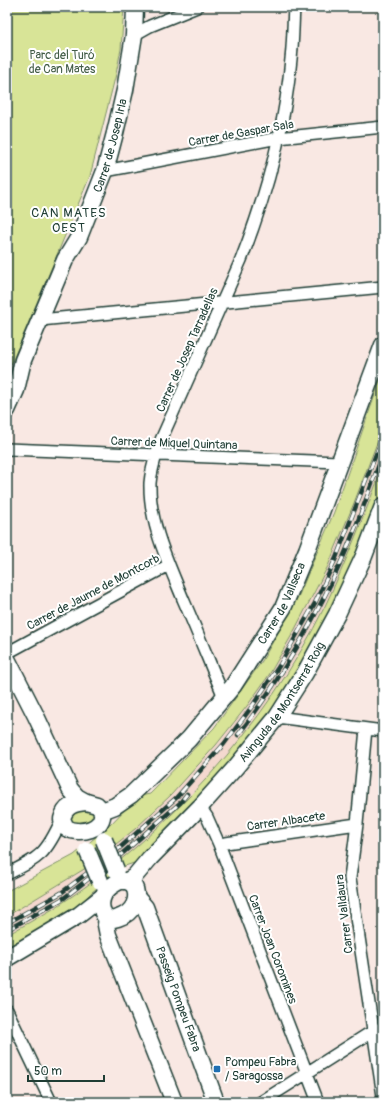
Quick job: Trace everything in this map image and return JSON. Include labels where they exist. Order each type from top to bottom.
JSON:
[{"type":"street","name":"Carrer de Josep Irla","points":[[7,410],[16,390],[23,360],[69,253],[79,238],[105,171],[125,90],[134,35],[135,7]]},
{"type":"street","points":[[134,35],[150,26],[197,7]]},
{"type":"street","name":"Carrer de Josep Tarradellas","points":[[224,697],[169,566],[155,527],[150,482],[160,442],[250,238],[267,184],[283,117],[291,59],[294,7]]},
{"type":"street","name":"Carrer de Gaspar Sala","points":[[105,171],[278,138],[383,127]]},
{"type":"street","points":[[40,320],[383,287]]},
{"type":"street","name":"Carrer de Vallseca","points":[[101,825],[120,803],[145,782],[189,739],[233,686],[283,608],[307,550],[383,345]]},
{"type":"street","name":"Carrer de Miquel Quintana","points":[[7,449],[339,462]]},
{"type":"street","name":"Avinguda de Montserrat Roig","points":[[127,883],[200,807],[235,768],[277,717],[305,673],[337,614],[364,556],[383,506]]},
{"type":"street","name":"Carrer de Jaume de Montcorb","points":[[7,653],[169,566]]},
{"type":"street","points":[[7,659],[36,716],[72,793],[86,802],[97,805],[101,825],[127,883],[132,909],[127,914],[116,919],[92,913],[79,916]]},
{"type":"street","points":[[277,717],[383,731]]},
{"type":"street","name":"Carrer Valldaura","points":[[366,729],[350,878],[378,1030],[383,1096]]},
{"type":"street","points":[[68,785],[68,821],[80,836],[87,850],[102,891],[101,904],[105,916],[108,935],[174,1102]]},
{"type":"street","points":[[7,874],[39,857],[68,821],[76,803],[86,802]]},
{"type":"street","name":"Carrer Joan Coromines","points":[[200,807],[207,817],[219,844],[318,1102]]},
{"type":"street","points":[[68,821],[87,830],[101,825]]},
{"type":"street","name":"Carrer Albacete","points":[[219,844],[357,824]]},
{"type":"street","points":[[7,958],[79,916],[102,891],[112,886],[127,883]]},
{"type":"street","name":"Passeig Pompeu Fabra","points":[[127,883],[145,907],[216,1102]]},
{"type":"street","points":[[9,1017],[52,1102]]},
{"type":"street","points":[[261,1102],[378,1030]]},
{"type":"shaded area","points":[[383,427],[383,466],[352,548],[325,607],[297,657],[272,697],[248,731],[206,779],[173,813],[130,852],[87,886],[52,909],[7,935],[7,916],[86,868],[171,794],[216,745],[247,706],[269,675],[328,566]]},
{"type":"green space","name":"Parc del Turó de Can Mates","points":[[7,7],[124,8],[121,49],[116,74],[90,176],[7,374]]},
{"type":"green space","points":[[383,372],[383,427],[328,566],[269,675],[216,745],[171,795],[135,829],[86,868],[7,916],[7,891],[74,855],[108,827],[133,801],[140,796],[150,794],[214,728],[262,661],[299,595],[334,512]]},
{"type":"green space","points":[[383,466],[383,492],[352,572],[278,705],[215,781],[159,840],[134,863],[125,866],[92,892],[70,914],[7,954],[7,935],[53,909],[95,880],[135,848],[173,813],[209,776],[243,736],[274,694],[301,651],[325,606],[363,519]]},
{"type":"green space","points":[[81,809],[92,811],[94,817],[92,820],[87,823],[72,822],[70,819],[71,815]]},
{"type":"railway","points":[[114,853],[176,798],[224,744],[253,705],[279,666],[315,603],[336,558],[383,436]]},
{"type":"railway","points":[[238,735],[281,673],[319,607],[347,549],[383,454]]},
{"type":"railway","points":[[116,859],[180,803],[187,794]]},
{"type":"railway","points":[[7,923],[61,893],[90,871]]},
{"type":"railway","points":[[7,930],[64,898],[92,876]]},
{"type":"place","name":"Pompeu Fabra / Saragossa","points":[[217,1069]]},
{"type":"district","name":"CAN MATES OEST","points":[[69,220]]}]
